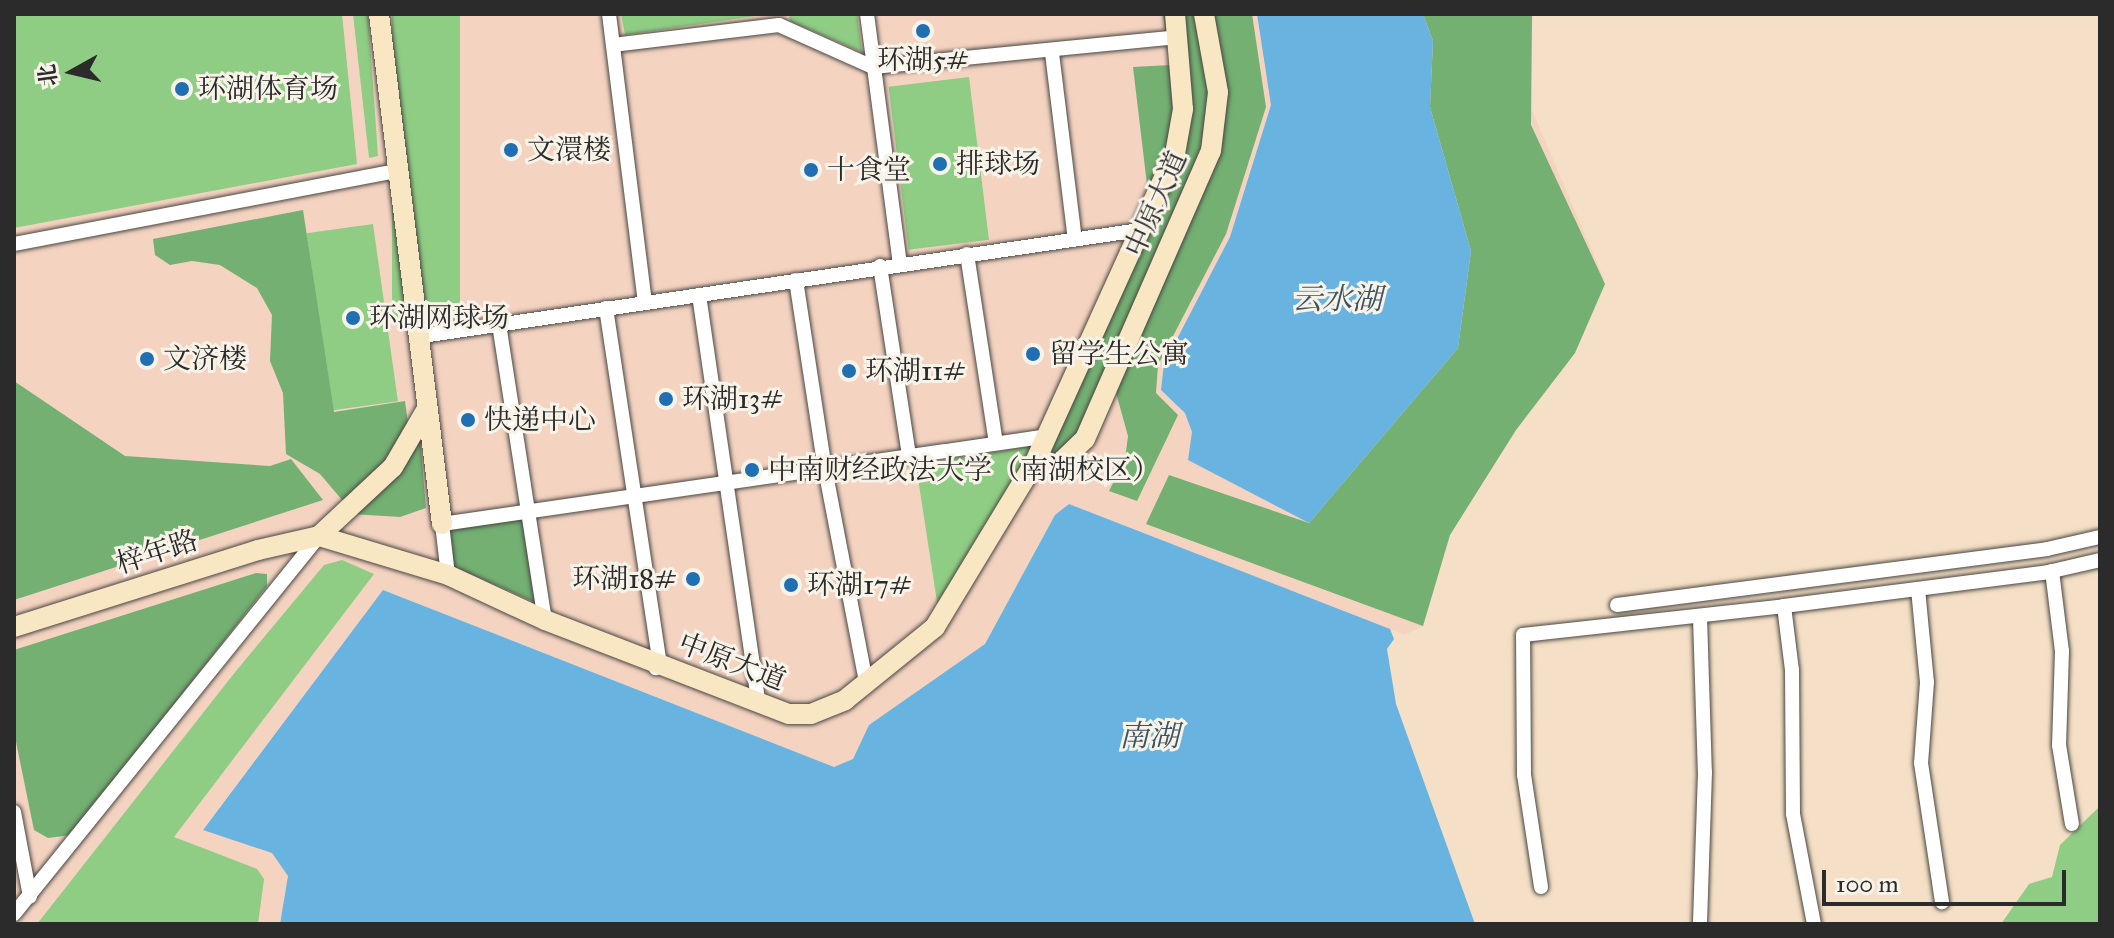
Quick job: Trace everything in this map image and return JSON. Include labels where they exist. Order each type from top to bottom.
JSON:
[{"type":"main road","points":[[379,14],[395,171],[442,524]]},
{"type":"main road","name":"中原大道","points":[[319,536],[448,575],[656,668],[758,700],[789,714],[811,714],[845,700],[935,627],[1035,462],[1042,437],[1140,230],[1179,137],[1175,14]]},
{"type":"main road","name":"中原大道","points":[[1035,462],[1058,465],[1085,439],[1211,151],[1218,92],[1204,14]]},
{"type":"main road","points":[[319,536],[393,467],[425,412]]},
{"type":"main road","name":"梓年路","points":[[14,627],[258,550],[319,536]]},
{"type":"street","points":[[609,14],[645,303]]},
{"type":"street","points":[[867,14],[900,263]]},
{"type":"street","points":[[613,45],[779,25],[873,67],[1052,53],[1178,37]]},
{"type":"street","points":[[1052,53],[1075,239]]},
{"type":"street","points":[[14,244],[395,171]]},
{"type":"street","points":[[416,337],[900,263],[1140,230]]},
{"type":"street","points":[[967,254],[996,443]]},
{"type":"street","points":[[880,266],[909,456]]},
{"type":"street","points":[[796,280],[825,469],[866,681]]},
{"type":"street","points":[[699,295],[758,700]]},
{"type":"street","points":[[606,308],[635,497],[656,668]]},
{"type":"street","points":[[499,324],[545,620]]},
{"type":"street","points":[[448,575],[442,524],[1042,437]]},
{"type":"street","points":[[14,914],[319,536]]},
{"type":"street","points":[[1617,605],[2047,549],[2100,537]]},
{"type":"street","points":[[1541,887],[1524,775],[1523,635],[1700,617],[1918,589],[2052,571],[2100,560]]},
{"type":"street","points":[[2052,571],[2062,651],[2059,745],[2072,824]]},
{"type":"street","points":[[1918,589],[1927,682],[1921,763],[1942,902]]},
{"type":"street","points":[[1784,606],[1792,670],[1793,814],[1814,924]]},
{"type":"street","points":[[1700,617],[1705,772],[1700,924]]},
{"type":"street","points":[[14,812],[30,897]]},
{"type":"shaded area","name":"中南财经政法大学（南湖校区）","points":[[14,14],[1533,14],[1528,101],[1604,279],[1575,353],[1516,430],[1450,535],[1423,626],[1405,635],[1069,504],[1055,515],[985,644],[869,725],[853,759],[833,767],[383,590],[203,829],[272,853],[288,875],[280,924],[14,924]]},
{"type":"green space","name":"环湖体育场","points":[[14,14],[342,14],[357,164],[14,228]]},
{"type":"green space","points":[[353,14],[368,14],[378,156],[369,158]]},
{"type":"green space","points":[[392,14],[460,14],[460,323],[392,323]]},
{"type":"green space","points":[[621,14],[769,14],[625,35]]},
{"type":"green space","points":[[789,14],[857,14],[862,52],[790,21]]},
{"type":"green space","points":[[1163,14],[1200,14],[1213,108],[1202,160],[1070,449],[1050,456],[1148,193],[1133,67],[1170,65]]},
{"type":"green space","points":[[1208,14],[1252,14],[1266,107],[1226,234],[1158,365],[1156,393],[1178,415],[1137,501],[1109,491],[1125,459],[1128,436],[1113,382],[1214,156]]},
{"type":"green space","points":[[1423,14],[1532,14],[1531,125],[1605,284],[1575,353],[1516,430],[1450,535],[1423,626],[1146,524],[1169,475],[1309,523],[1458,348],[1471,251],[1430,107],[1433,41]]},
{"type":"green space","name":"排球场","points":[[969,77],[989,240],[909,250],[889,87]]},
{"type":"green space","points":[[303,210],[334,412],[405,401],[410,438],[343,501],[320,474],[286,454],[283,393],[270,361],[272,315],[257,288],[220,265],[192,261],[170,265],[155,255],[153,239]]},
{"type":"green space","name":"环湖网球场","points":[[373,224],[398,401],[332,411],[307,233]]},
{"type":"green space","points":[[14,381],[125,456],[270,466],[291,459],[323,500],[14,600]]},
{"type":"green space","points":[[420,438],[426,508],[400,517],[352,514]]},
{"type":"green space","points":[[1032,446],[939,615],[916,465]]},
{"type":"green space","points":[[526,516],[539,604],[452,566],[447,526]]},
{"type":"green space","points":[[342,560],[374,574],[174,837],[257,869],[264,879],[258,924],[37,924],[236,671],[324,565]]},
{"type":"green space","points":[[256,573],[267,574],[267,586],[71,835],[48,838],[34,830],[14,732],[14,650]]},
{"type":"green space","points":[[2100,806],[2100,924],[2001,924],[2029,884],[2052,877],[2060,845]]},
{"type":"water","name":"云水湖","points":[[1257,14],[1423,14],[1433,41],[1430,107],[1471,251],[1458,348],[1309,523],[1188,460],[1192,432],[1185,413],[1161,390],[1164,364],[1230,237],[1271,105]]},
{"type":"water","name":"南湖","points":[[1069,504],[1390,629],[1394,639],[1387,649],[1396,704],[1475,924],[280,924],[288,876],[272,853],[203,830],[383,590],[834,767],[853,759],[869,725],[985,644],[1055,515]]},
{"type":"place","name":"环湖5#","points":[[923,31]]},
{"type":"place","name":"环湖体育场","points":[[182,89]]},
{"type":"place","name":"文澴楼","points":[[511,150]]},
{"type":"place","name":"排球场","points":[[940,164]]},
{"type":"place","name":"十食堂","points":[[811,170]]},
{"type":"place","name":"环湖网球场","points":[[353,318]]},
{"type":"place","name":"留学生公寓","points":[[1033,354]]},
{"type":"place","name":"文济楼","points":[[147,359]]},
{"type":"place","name":"环湖11#","points":[[849,371]]},
{"type":"place","name":"环湖13#","points":[[666,399]]},
{"type":"place","name":"快递中心","points":[[468,420]]},
{"type":"place","name":"中南财经政法大学（南湖校区）","points":[[752,470]]},
{"type":"place","name":"环湖18#","points":[[693,579]]},
{"type":"place","name":"环湖17#","points":[[791,585]]}]
